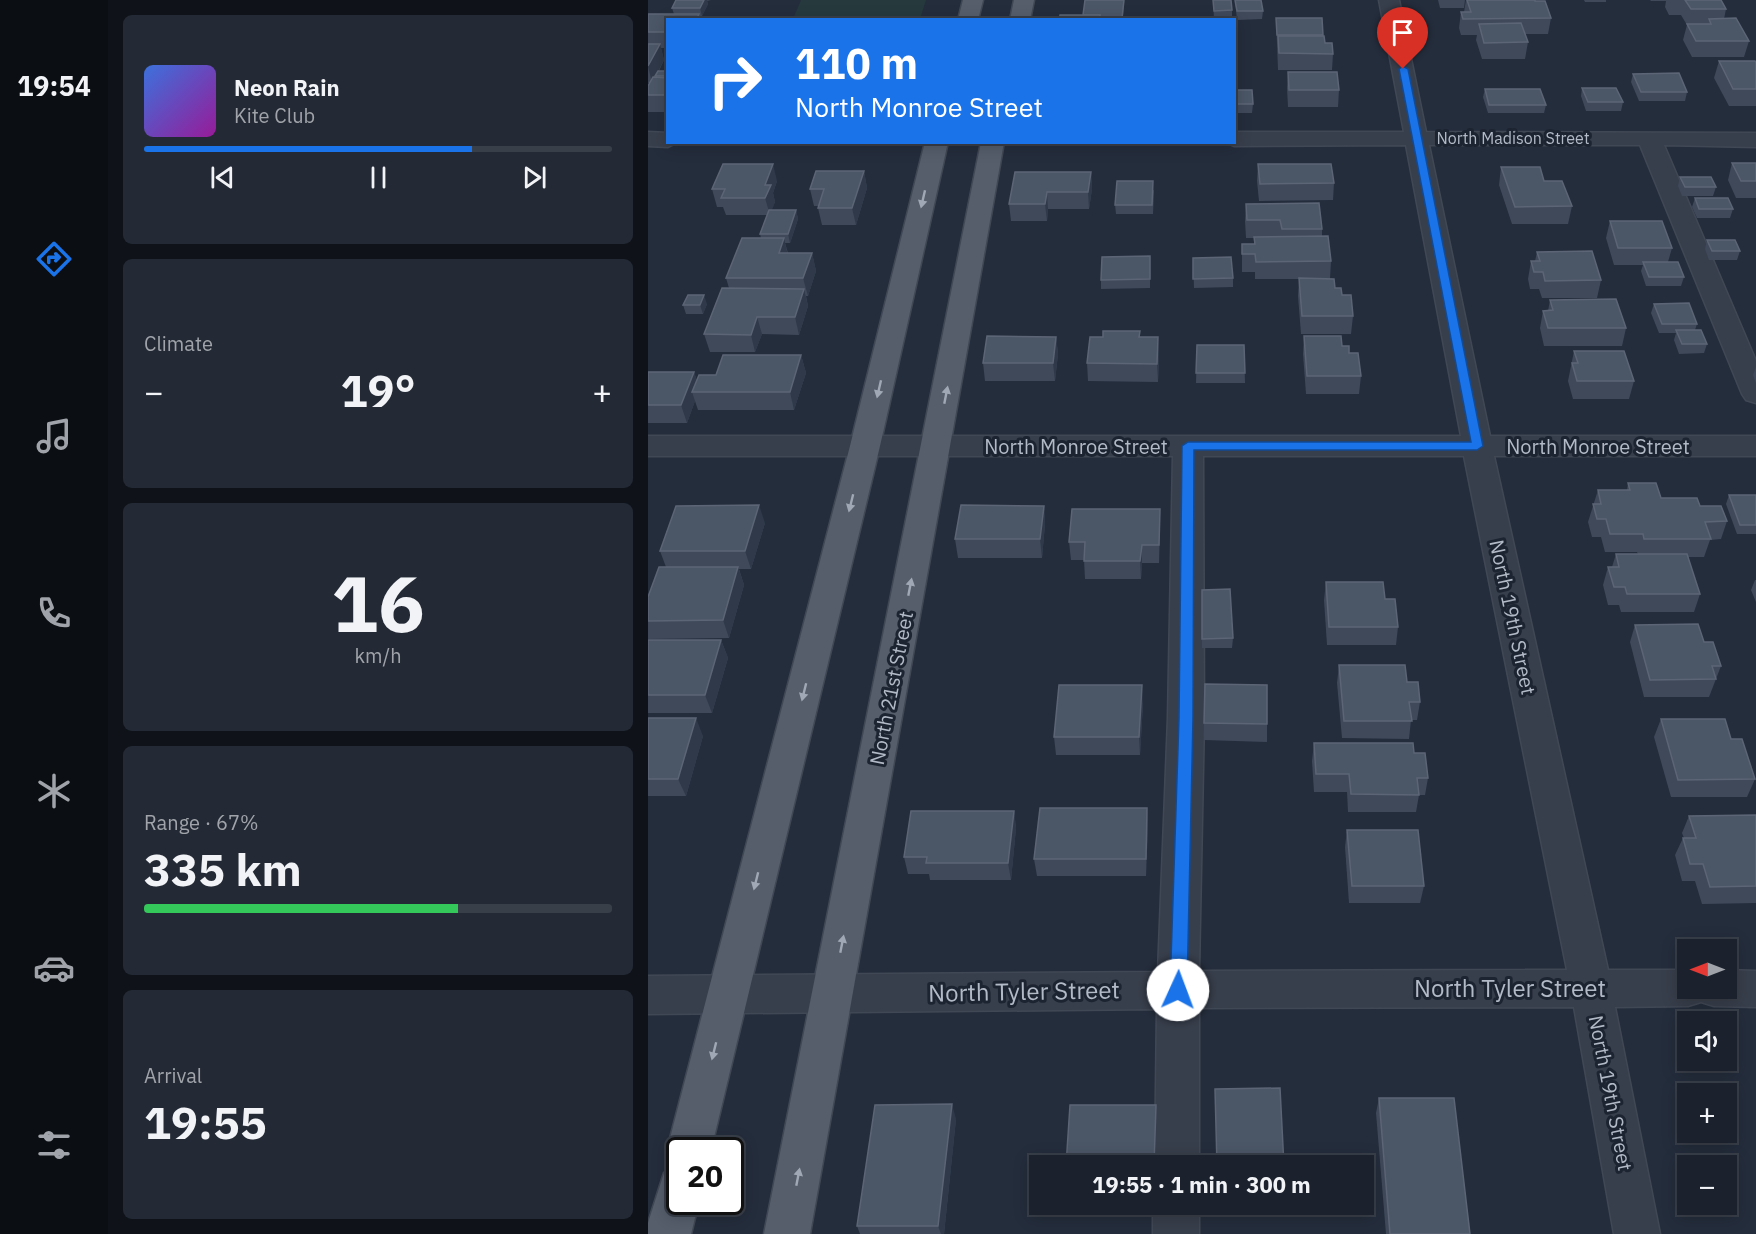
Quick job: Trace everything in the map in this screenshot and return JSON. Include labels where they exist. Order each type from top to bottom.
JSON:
[{"type":"main road","points":[[968,18],[973,0]]},
{"type":"main road","points":[[1020,18],[1024,0]]},
{"type":"main road","points":[[692,1137],[865,446],[937,144]]},
{"type":"main road","name":"North 21st Street","points":[[787,1234],[993,144]]},
{"type":"main road","points":[[668,1234],[673,1215]]},
{"type":"street","name":"North 19th Street","points":[[1389,0],[1477,446],[1591,987],[1637,1234]]},
{"type":"street","points":[[1649,138],[1756,394]]},
{"type":"street","name":"North Madison Street","points":[[1236,139],[1756,140]]},
{"type":"street","points":[[648,140],[666,140]]},
{"type":"street","name":"North Monroe Street","points":[[648,446],[1756,446]]},
{"type":"street","points":[[1177,1155],[1178,990],[1186,718],[1188,446]]},
{"type":"street","name":"North Tyler Street","points":[[648,994],[1677,988]]},
{"type":"street","points":[[1737,989],[1756,989]]},
{"type":"street","points":[[1176,1215],[1176,1234]]},
{"type":"green space","points":[[801,0],[926,0],[920,18],[793,18]]},
{"type":"building","points":[[676,0],[704,0],[700,8],[672,8]]},
{"type":"building","points":[[1085,0],[1124,0],[1122,18],[1083,15]]},
{"type":"building","points":[[1213,0],[1231,0],[1232,10],[1214,11]]},
{"type":"building","points":[[1235,0],[1261,0],[1263,11],[1237,11]]},
{"type":"building","points":[[1467,0],[1545,1],[1551,18],[1463,19],[1461,12],[1471,12]]},
{"type":"building","points":[[1685,0],[1721,0],[1726,9],[1691,9]]},
{"type":"building","points":[[648,14],[699,14],[697,18],[666,18],[666,32],[648,32]]},
{"type":"building","points":[[1060,15],[1100,15],[1099,18],[1059,18]]},
{"type":"building","points":[[1276,18],[1322,18],[1323,35],[1277,35]]},
{"type":"building","points":[[1736,18],[1749,41],[1696,41],[1687,24],[1711,24],[1709,19]]},
{"type":"building","points":[[1521,23],[1528,42],[1484,43],[1479,24]]},
{"type":"building","points":[[1278,36],[1324,36],[1325,43],[1332,43],[1333,54],[1279,53]]},
{"type":"building","points":[[648,44],[660,44],[648,66]]},
{"type":"building","points":[[1719,61],[1755,61],[1756,89],[1733,89]]},
{"type":"building","points":[[658,71],[666,71],[666,76],[655,76]]},
{"type":"building","points":[[1288,72],[1337,72],[1339,90],[1289,90]]},
{"type":"building","points":[[1679,73],[1687,92],[1641,92],[1633,74]]},
{"type":"building","points":[[653,77],[666,78],[666,95],[648,95],[648,86]]},
{"type":"building","points":[[1582,88],[1616,88],[1623,102],[1588,102]]},
{"type":"building","points":[[1485,89],[1540,89],[1546,105],[1489,105]]},
{"type":"building","points":[[1236,90],[1252,90],[1253,104],[1236,104]]},
{"type":"building","points":[[1732,163],[1756,163],[1756,181],[1741,181]]},
{"type":"building","points":[[723,164],[773,164],[765,185],[771,185],[765,198],[721,198],[725,189],[712,189]]},
{"type":"building","points":[[1258,164],[1331,164],[1334,183],[1260,184]]},
{"type":"building","points":[[1501,167],[1540,167],[1544,181],[1562,181],[1572,206],[1515,207]]},
{"type":"building","points":[[816,171],[864,171],[852,208],[818,208],[824,189],[810,189]]},
{"type":"building","points":[[1015,172],[1091,172],[1088,192],[1047,192],[1045,204],[1009,204]]},
{"type":"building","points":[[1680,177],[1711,177],[1716,187],[1685,187]]},
{"type":"building","points":[[1117,181],[1153,181],[1152,205],[1115,205]]},
{"type":"building","points":[[1695,198],[1728,198],[1733,209],[1699,209]]},
{"type":"building","points":[[1319,203],[1322,229],[1282,229],[1280,220],[1247,220],[1246,204]]},
{"type":"building","points":[[769,210],[796,210],[788,234],[760,234]]},
{"type":"building","points":[[1610,221],[1662,221],[1672,248],[1618,248]]},
{"type":"building","points":[[1328,236],[1331,261],[1256,262],[1255,254],[1242,254],[1242,244],[1255,244],[1254,237]]},
{"type":"building","points":[[742,238],[784,238],[779,253],[812,253],[803,278],[726,278]]},
{"type":"building","points":[[1707,240],[1735,240],[1740,251],[1712,251]]},
{"type":"building","points":[[1592,251],[1601,280],[1545,281],[1543,272],[1534,272],[1531,261],[1540,261],[1537,252]]},
{"type":"building","points":[[1150,256],[1150,279],[1101,280],[1102,257]]},
{"type":"building","points":[[1231,257],[1233,278],[1193,279],[1193,258]]},
{"type":"building","points":[[1643,262],[1678,262],[1684,277],[1649,277]]},
{"type":"building","points":[[1299,278],[1334,279],[1335,288],[1341,288],[1342,295],[1351,295],[1353,316],[1302,316]]},
{"type":"building","points":[[722,288],[804,289],[795,317],[757,317],[751,335],[704,334]]},
{"type":"building","points":[[688,295],[704,295],[700,305],[683,305]]},
{"type":"building","points":[[1616,299],[1626,328],[1548,328],[1543,311],[1553,310],[1550,300]]},
{"type":"building","points":[[1689,303],[1697,324],[1662,324],[1654,304]]},
{"type":"building","points":[[1676,330],[1701,330],[1707,344],[1682,344]]},
{"type":"building","points":[[1103,331],[1140,331],[1139,337],[1158,337],[1157,364],[1087,363],[1090,337],[1103,337]]},
{"type":"building","points":[[987,336],[1056,337],[1053,363],[983,363]]},
{"type":"building","points":[[1304,336],[1341,336],[1342,346],[1349,346],[1349,353],[1358,353],[1361,376],[1307,376]]},
{"type":"building","points":[[1197,345],[1244,345],[1245,373],[1196,373]]},
{"type":"building","points":[[1574,351],[1624,351],[1634,381],[1577,381],[1572,363],[1578,363]]},
{"type":"building","points":[[723,355],[801,355],[790,392],[692,392],[699,375],[716,375]]},
{"type":"building","points":[[648,372],[694,372],[681,405],[648,405]]},
{"type":"building","points":[[1628,483],[1656,483],[1661,498],[1697,498],[1700,506],[1721,506],[1727,521],[1705,522],[1711,539],[1644,539],[1643,534],[1610,534],[1606,519],[1597,519],[1593,504],[1601,504],[1598,490],[1630,490]]},
{"type":"building","points":[[1729,495],[1756,495],[1756,525],[1740,525]]},
{"type":"building","points":[[759,505],[745,551],[660,551],[676,506]]},
{"type":"building","points":[[961,505],[1044,506],[1040,539],[955,539]]},
{"type":"building","points":[[1072,509],[1160,509],[1159,545],[1142,545],[1140,561],[1084,561],[1085,542],[1069,542]]},
{"type":"building","points":[[1616,554],[1687,554],[1700,594],[1627,594],[1625,587],[1614,587],[1608,567],[1619,567]]},
{"type":"building","points":[[659,567],[738,567],[723,620],[648,621],[648,597]]},
{"type":"building","points":[[1326,582],[1383,582],[1385,599],[1395,599],[1398,627],[1329,627]]},
{"type":"building","points":[[1230,589],[1233,638],[1202,639],[1202,590]]},
{"type":"building","points":[[1698,624],[1704,642],[1713,642],[1721,666],[1712,666],[1716,679],[1650,680],[1635,625]]},
{"type":"building","points":[[648,640],[721,640],[705,695],[648,695]]},
{"type":"building","points":[[1339,665],[1405,665],[1407,682],[1418,682],[1420,702],[1409,702],[1412,721],[1344,721]]},
{"type":"building","points":[[1205,684],[1267,685],[1267,724],[1204,723]]},
{"type":"building","points":[[1059,685],[1142,685],[1139,737],[1054,737]]},
{"type":"building","points":[[648,718],[696,718],[678,779],[648,779]]},
{"type":"building","points":[[1661,719],[1725,719],[1731,739],[1742,739],[1755,779],[1678,780]]},
{"type":"building","points":[[1314,743],[1413,743],[1414,753],[1425,753],[1428,778],[1417,778],[1419,795],[1351,794],[1349,774],[1316,774]]},
{"type":"building","points":[[1040,808],[1147,808],[1146,859],[1034,859]]},
{"type":"building","points":[[911,811],[1014,811],[1008,863],[926,863],[927,857],[904,857]]},
{"type":"building","points":[[1756,815],[1756,886],[1710,887],[1703,864],[1690,864],[1683,838],[1696,838],[1689,816]]},
{"type":"building","points":[[1347,830],[1418,830],[1424,886],[1352,886]]},
{"type":"building","points":[[1280,1088],[1283,1155],[1217,1155],[1215,1089]]},
{"type":"building","points":[[1379,1098],[1454,1098],[1470,1234],[1390,1234]]},
{"type":"building","points":[[952,1104],[938,1226],[857,1226],[875,1105]]},
{"type":"building","points":[[1070,1105],[1156,1105],[1154,1155],[1067,1155]]},
{"type":"route","points":[[1178,990],[1186,718],[1188,446],[1477,446],[1403,69]]}]
